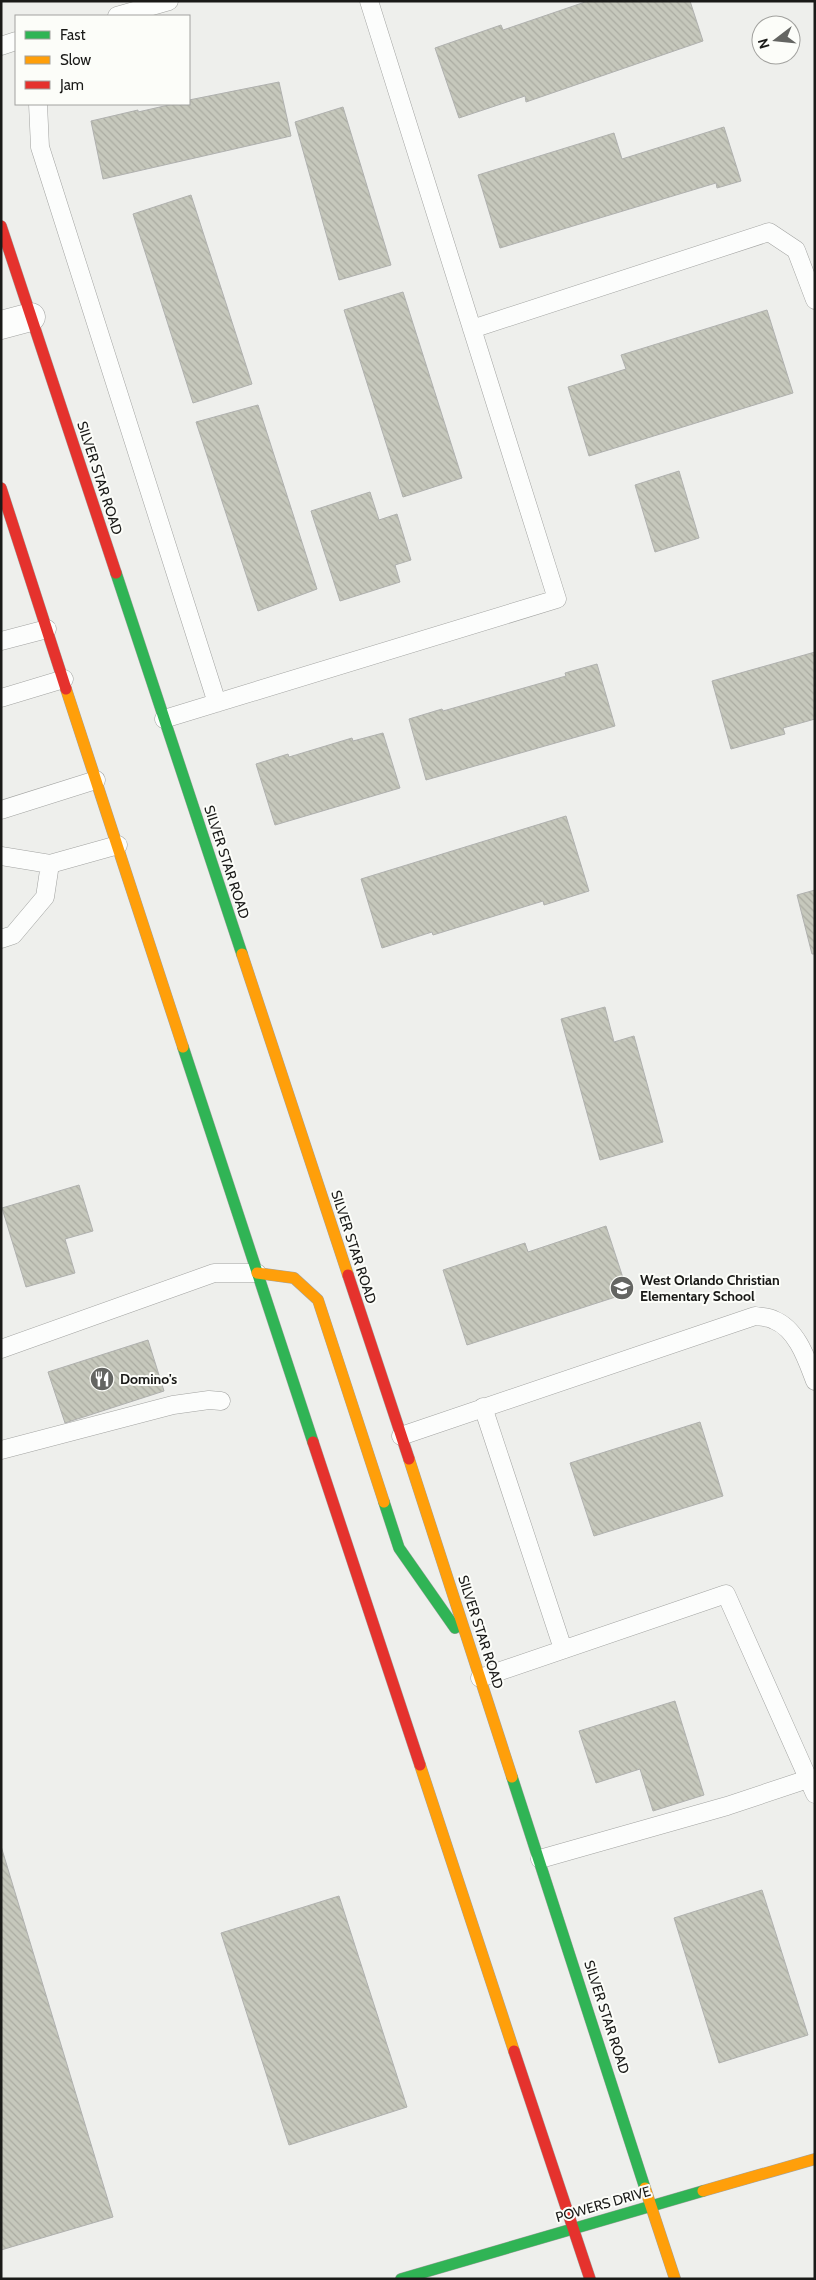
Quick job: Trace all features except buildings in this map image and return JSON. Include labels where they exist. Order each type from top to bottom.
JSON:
[{"type":"main road","name":"SILVER STAR ROAD","points":[[1,226],[472,1651],[653,2205],[675,2279]]},
{"type":"main road","points":[[1,488],[257,1273],[590,2279]]},
{"type":"main road","points":[[257,1273],[294,1278],[318,1300],[398,1548],[472,1651]]},
{"type":"main road","name":"POWERS DRIVE","points":[[402,2279],[815,2159]]},
{"type":"street","points":[[1,325],[31,316]]},
{"type":"lane","points":[[121,15],[170,1]]},
{"type":"lane","points":[[164,720],[557,599],[369,1]]},
{"type":"lane","points":[[1,46],[15,41]]},
{"type":"lane","points":[[38,105],[40,147],[217,703]]},
{"type":"lane","points":[[472,330],[769,232],[796,250],[815,300]]},
{"type":"lane","points":[[1,641],[47,629]]},
{"type":"lane","points":[[1,698],[64,679]]},
{"type":"lane","points":[[1,810],[96,780]]},
{"type":"lane","points":[[1,856],[50,864],[118,846]]},
{"type":"lane","points":[[1,939],[13,935],[45,897],[50,864]]},
{"type":"lane","points":[[1,1349],[214,1273],[257,1273]]},
{"type":"lane","points":[[401,1436],[755,1316],[774,1320],[790,1330],[808,1362],[815,1381]]},
{"type":"lane","points":[[1,1450],[173,1405],[209,1400],[221,1401]]},
{"type":"lane","points":[[483,1407],[563,1649]]},
{"type":"lane","points":[[480,1678],[726,1594],[811,1786],[727,1806],[540,1859]]},
{"type":"traffic: fast","points":[[116,573],[242,954]]},
{"type":"traffic: fast","points":[[183,1047],[313,1442]]},
{"type":"traffic: fast","points":[[384,1502],[399,1548],[455,1628]]},
{"type":"traffic: fast","points":[[512,1777],[645,2188]]},
{"type":"traffic: fast","points":[[401,2279],[703,2191]]},
{"type":"traffic: slow","points":[[66,689],[183,1047]]},
{"type":"traffic: slow","points":[[242,954],[348,1275]]},
{"type":"traffic: slow","points":[[257,1273],[294,1278],[318,1300],[384,1502]]},
{"type":"traffic: slow","points":[[409,1459],[512,1777]]},
{"type":"traffic: slow","points":[[420,1765],[514,2051]]},
{"type":"traffic: slow","points":[[703,2191],[815,2159]]},
{"type":"traffic: slow","points":[[645,2188],[675,2279]]},
{"type":"traffic: jam","points":[[1,226],[116,573]]},
{"type":"traffic: jam","points":[[1,488],[66,689]]},
{"type":"traffic: jam","points":[[348,1275],[409,1459]]},
{"type":"traffic: jam","points":[[313,1442],[420,1765]]},
{"type":"traffic: jam","points":[[514,2051],[590,2279]]},
{"type":"place","name":"West Orlando Christian Elementary School","points":[[622,1288]]},
{"type":"place","name":"Domino's","points":[[102,1379]]}]
